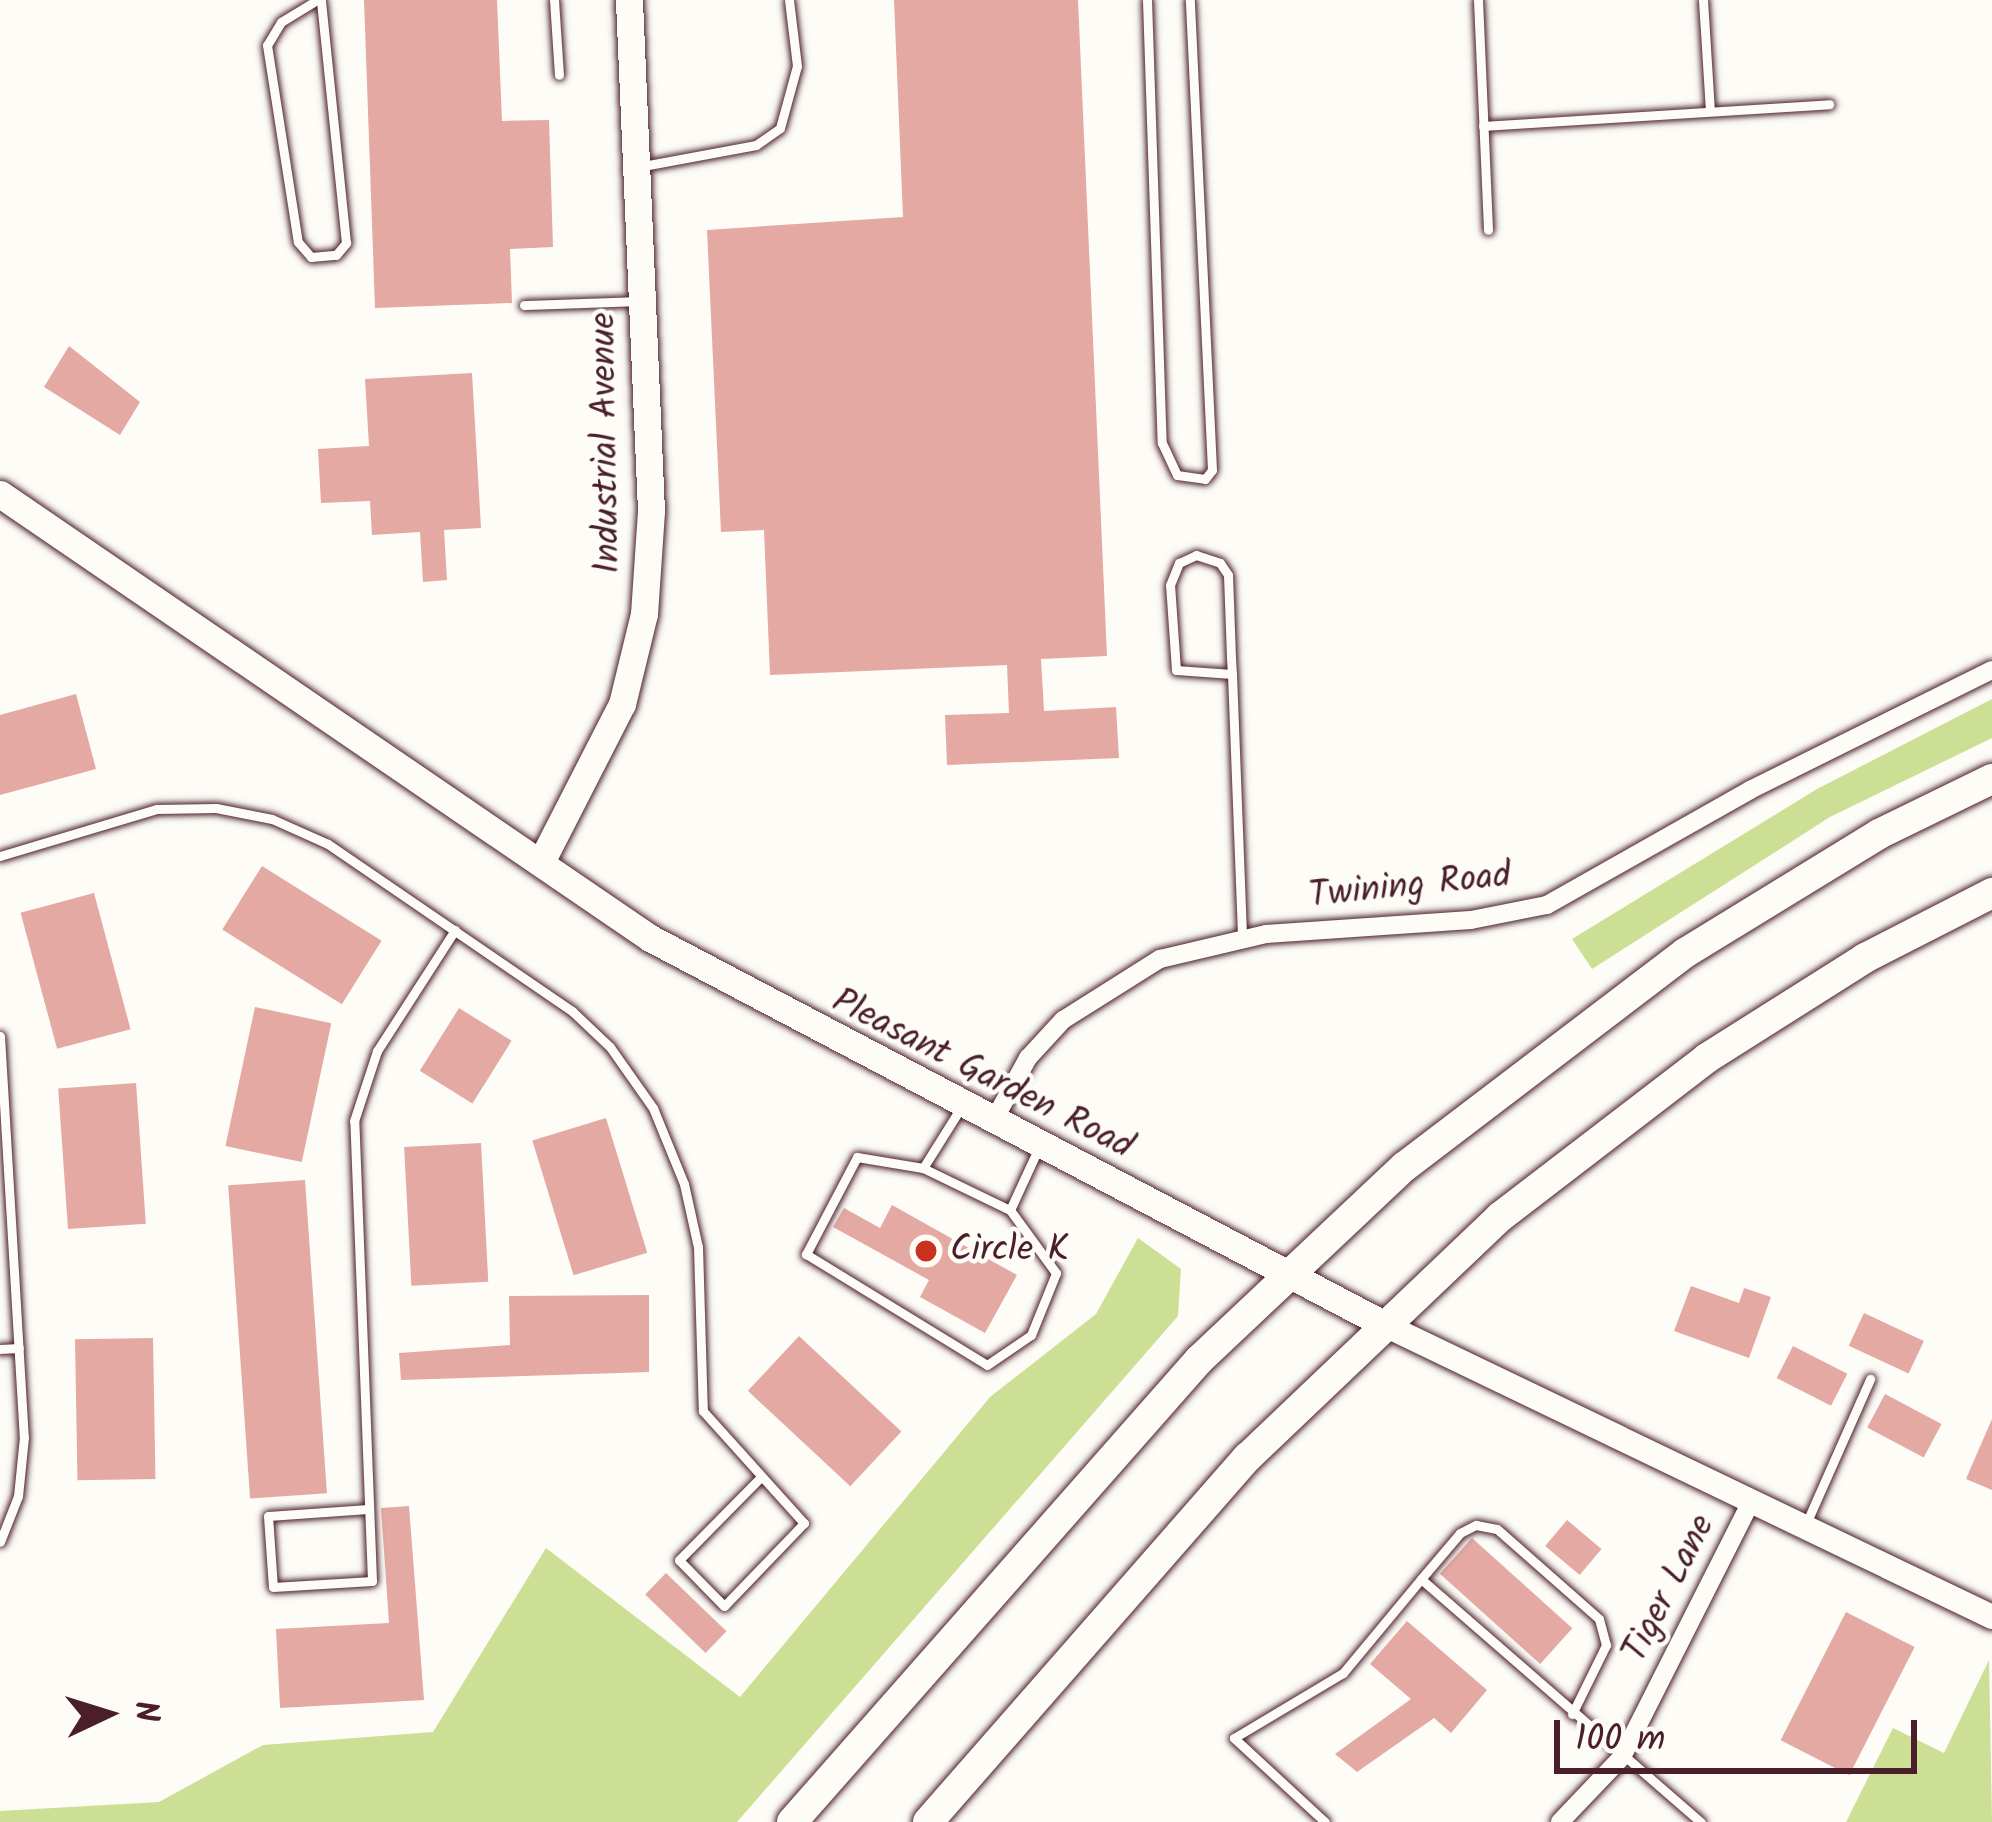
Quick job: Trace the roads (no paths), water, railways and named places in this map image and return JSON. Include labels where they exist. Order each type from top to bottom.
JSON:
[{"type":"highway","points":[[793,1822],[1199,1360],[1287,1273],[1492,1093],[1685,953],[1879,834],[1992,779]]},
{"type":"highway","points":[[928,1822],[1248,1456],[1500,1217],[1706,1058],[1865,958],[1992,893]]},
{"type":"main road","name":"Industrial Avenue","points":[[542,862],[622,704],[644,614],[651,511],[629,0]]},
{"type":"main road","name":"Pleasant Garden Road","points":[[0,494],[690,961],[1388,1327]]},
{"type":"street","name":"Twining Road","points":[[994,1120],[1028,1058],[1119,978],[1242,938],[1471,920],[1547,905],[1750,790],[1992,670]]},
{"type":"street","name":"Pleasant Garden Road","points":[[1388,1327],[1992,1617]]},
{"type":"street","name":"Tiger Lane","points":[[1559,1822],[1622,1756],[1752,1500]]},
{"type":"lane","points":[[319,0],[346,243],[336,255],[310,257],[298,242],[267,45],[281,22],[319,0]]},
{"type":"lane","points":[[554,0],[559,75]]},
{"type":"lane","points":[[636,166],[756,145],[780,128],[797,66],[789,0]]},
{"type":"lane","points":[[1147,0],[1162,443],[1166,464],[1192,479],[1212,470],[1190,0]]},
{"type":"lane","points":[[1478,0],[1488,230]]},
{"type":"lane","points":[[1702,0],[1710,111]]},
{"type":"lane","points":[[1483,126],[1829,104]]},
{"type":"lane","points":[[524,305],[642,301]]},
{"type":"lane","points":[[1232,674],[1176,670],[1170,585],[1179,562],[1196,555],[1220,563],[1228,575],[1232,674],[1242,938]]},
{"type":"lane","points":[[0,856],[157,809],[241,811],[328,844],[572,1011],[610,1047],[653,1108],[693,1219],[704,1411],[804,1523],[724,1606],[679,1560],[760,1478]]},
{"type":"lane","points":[[368,1509],[268,1516],[273,1587],[372,1580],[354,1121],[386,1034],[455,930]]},
{"type":"lane","points":[[0,1036],[23,1469],[0,1542]]},
{"type":"lane","points":[[922,1168],[963,1104]]},
{"type":"lane","points":[[1010,1210],[1041,1144]]},
{"type":"lane","points":[[857,1157],[922,1168],[1010,1210],[1056,1273],[1031,1335],[987,1365],[806,1254],[857,1157]]},
{"type":"lane","points":[[0,1349],[19,1348]]},
{"type":"lane","points":[[1805,1526],[1870,1378]]},
{"type":"lane","points":[[1325,1822],[1234,1738],[1343,1673],[1460,1533],[1476,1525],[1497,1529],[1599,1619],[1606,1645],[1573,1714]]},
{"type":"lane","points":[[1421,1579],[1701,1822]]},
{"type":"place","name":"Circle K","points":[[926,1251]]}]
